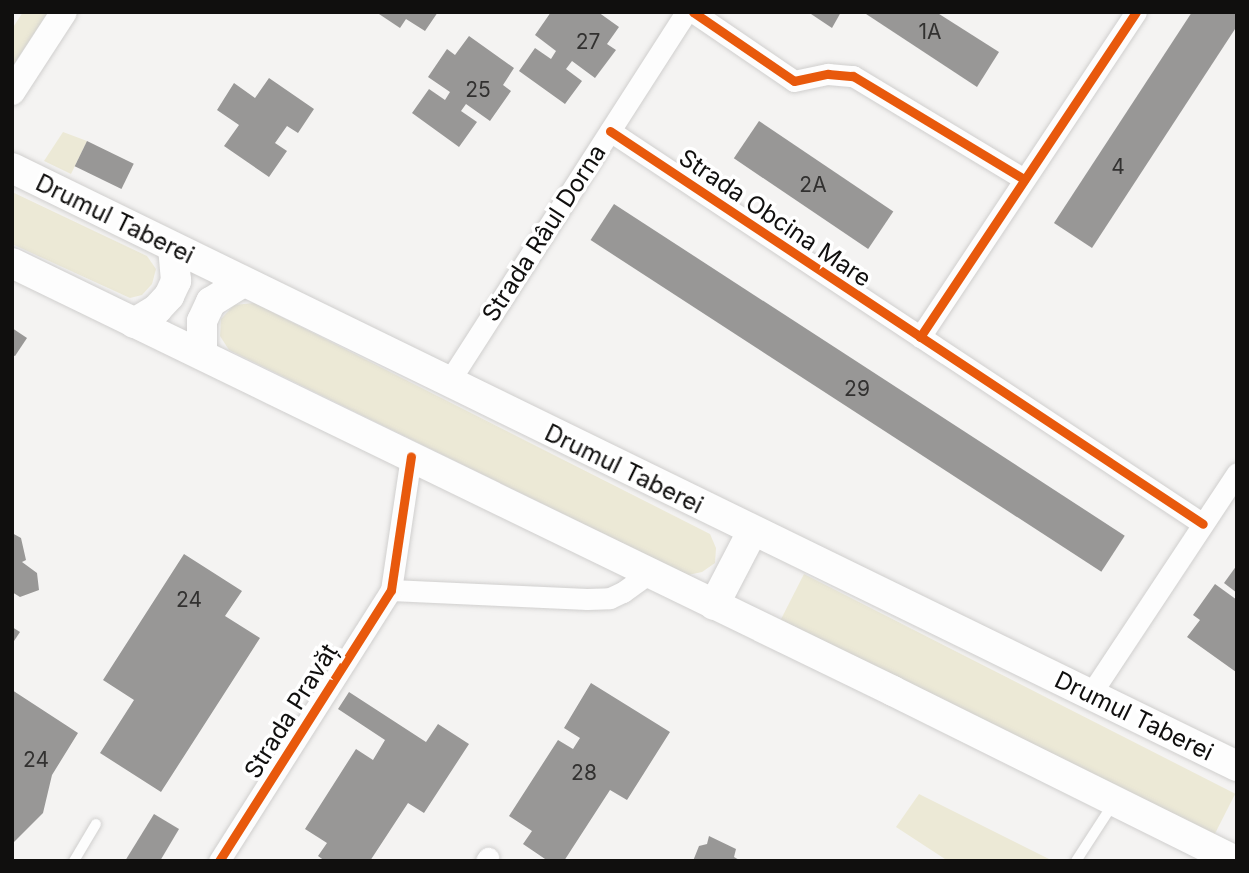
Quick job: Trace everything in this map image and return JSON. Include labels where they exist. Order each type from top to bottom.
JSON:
[{"type":"main road","name":"Drumul Taberei","points":[[12,168],[752,532],[1237,766]]},
{"type":"main road","points":[[134,323],[158,309],[169,296],[176,281],[173,248]]},
{"type":"main road","points":[[12,263],[1235,861]]},
{"type":"main road","points":[[202,354],[202,321],[211,302],[243,282]]},
{"type":"main road","points":[[714,605],[752,532]]},
{"type":"street","points":[[12,92],[64,12]]},
{"type":"street","name":"Strada Râul Dorna","points":[[448,383],[686,12]]},
{"type":"street","points":[[693,12],[794,81],[828,74],[853,76],[1024,179]]},
{"type":"street","points":[[920,337],[1136,12]]},
{"type":"street","name":"Strada Obcina Mare","points":[[610,131],[1203,524]]},
{"type":"street","points":[[411,456],[391,590],[587,599],[610,597],[623,592],[649,573]]},
{"type":"street","points":[[1090,695],[1237,473]]},
{"type":"street","name":"Strada Pravăț","points":[[227,858],[391,590]]},
{"type":"lane","points":[[1076,861],[1115,802]]},
{"type":"lane","points":[[74,861],[96,824]]},
{"type":"shaded area","points":[[23,12],[48,12],[12,67],[12,29]]},
{"type":"shaded area","points":[[63,132],[87,141],[71,174],[44,161]]},
{"type":"shaded area","points":[[12,192],[147,256],[156,269],[152,284],[142,295],[130,298],[12,244]]},
{"type":"shaded area","points":[[254,303],[710,534],[716,548],[715,563],[702,572],[688,575],[229,350],[220,336],[221,319],[234,305]]},
{"type":"shaded area","points":[[804,574],[1235,794],[1212,839],[781,619]]},
{"type":"shaded area","points":[[919,794],[1053,861],[948,861],[896,827]]},
{"type":"building","points":[[376,12],[438,12],[425,31],[406,19],[400,28]]},
{"type":"building","points":[[551,12],[598,12],[619,27],[607,44],[616,50],[595,78],[572,61],[566,69],[582,81],[565,104],[519,71],[535,48],[551,59],[556,51],[535,35]]},
{"type":"building","points":[[808,12],[841,12],[832,28]]},
{"type":"building","points":[[863,12],[936,12],[999,52],[977,87]]},
{"type":"building","points":[[1192,12],[1237,12],[1237,26],[1092,248],[1054,223]]},
{"type":"building","points":[[469,36],[514,68],[503,85],[511,91],[490,121],[466,104],[461,111],[477,122],[459,147],[412,113],[429,89],[445,100],[450,92],[428,77],[447,49],[455,55]]},
{"type":"building","points":[[269,78],[314,109],[298,133],[287,126],[275,143],[287,151],[269,177],[224,146],[239,125],[217,110],[234,83],[255,98]]},
{"type":"building","points":[[759,121],[893,212],[868,249],[734,158]]},
{"type":"building","points":[[87,141],[134,164],[121,189],[75,166]]},
{"type":"building","points":[[614,204],[1125,536],[1101,572],[591,240]]},
{"type":"building","points":[[12,328],[27,338],[15,356],[12,355]]},
{"type":"building","points":[[12,533],[21,538],[26,560],[22,562],[37,573],[39,590],[20,597],[12,592]]},
{"type":"building","points":[[184,554],[242,591],[225,616],[260,638],[161,792],[100,753],[134,700],[103,680]]},
{"type":"building","points":[[1237,565],[1237,593],[1224,583]]},
{"type":"building","points":[[1215,584],[1237,600],[1236,672],[1187,637],[1200,620],[1193,615]]},
{"type":"building","points":[[12,627],[20,632],[12,644]]},
{"type":"building","points":[[591,683],[670,732],[627,800],[610,790],[564,861],[548,861],[523,844],[532,831],[509,816],[558,740],[573,749],[580,738],[564,728]]},
{"type":"building","points":[[12,690],[78,733],[52,775],[43,813],[12,844]]},
{"type":"building","points":[[349,692],[426,742],[438,724],[469,744],[424,813],[408,803],[370,861],[325,861],[318,856],[327,843],[305,829],[356,749],[373,760],[385,740],[338,709]]},
{"type":"building","points":[[154,814],[179,829],[160,861],[125,861]]},
{"type":"building","points":[[709,836],[736,849],[734,857],[741,861],[693,861],[699,846],[707,844]]},
{"type":"cycle path","points":[[693,12],[794,81],[828,74],[853,76],[1024,179]]},
{"type":"cycle path","points":[[920,337],[1136,12]]},
{"type":"cycle path","points":[[610,131],[1203,524]]},
{"type":"cycle path","points":[[219,861],[391,590],[411,456]]}]
